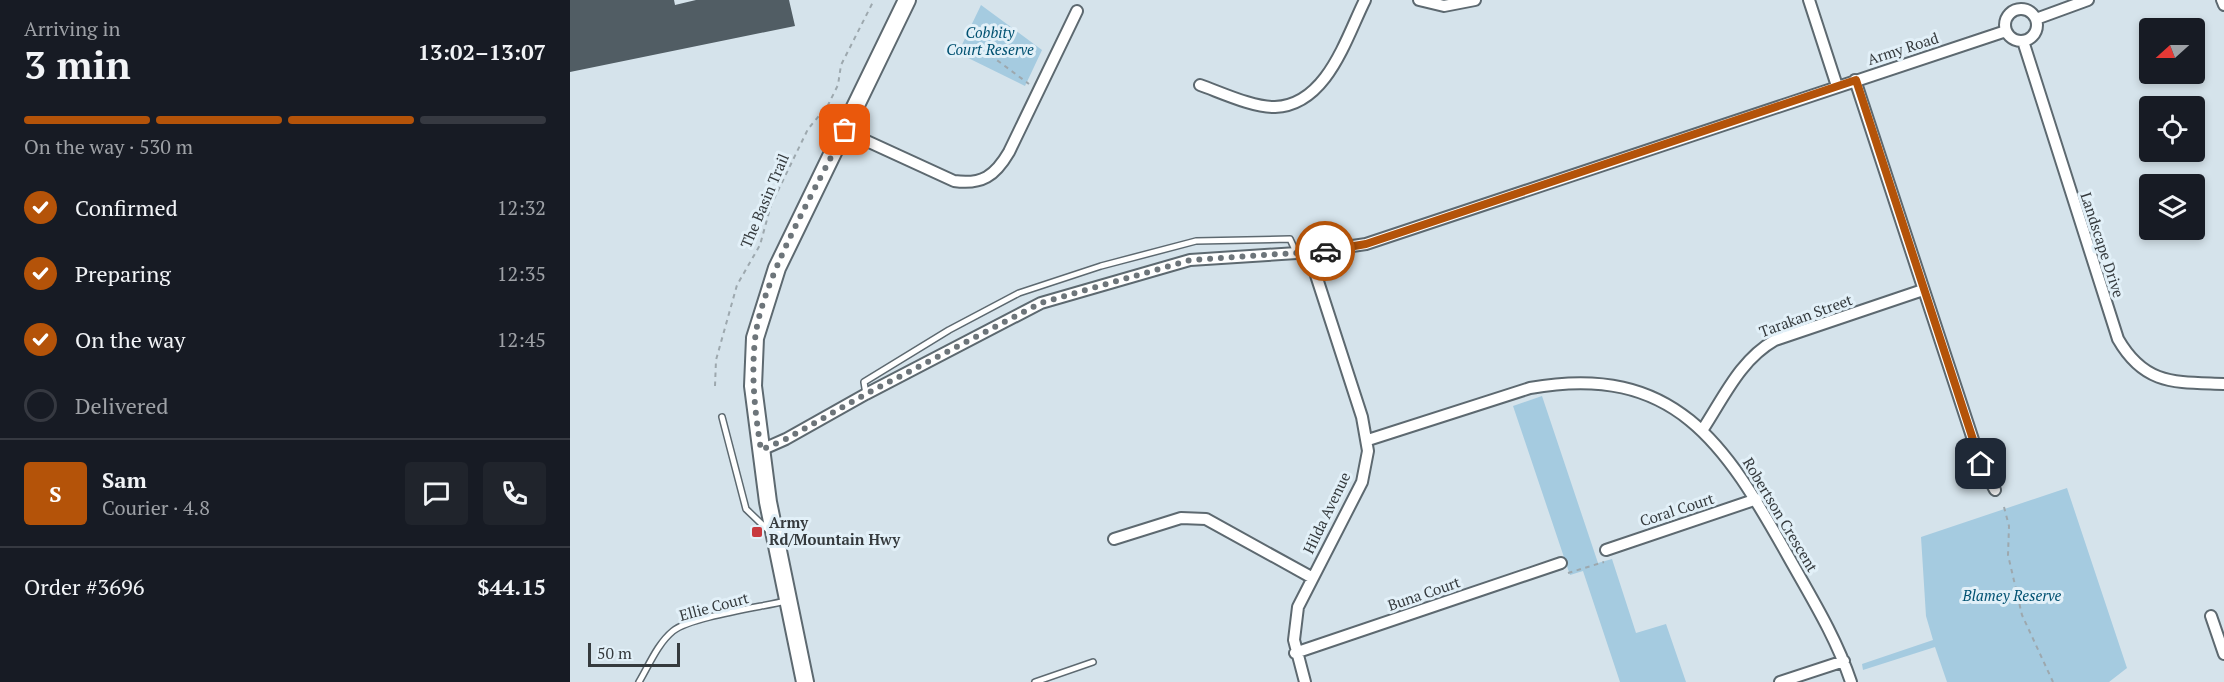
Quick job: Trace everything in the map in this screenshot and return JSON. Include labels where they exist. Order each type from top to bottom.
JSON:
[{"type":"main road","points":[[805,682],[774,535],[761,450],[753,386],[755,338],[777,268],[907,0]]},
{"type":"street","points":[[1200,85],[1267,106],[1286,105],[1302,98],[1320,86],[1365,0]]},
{"type":"street","points":[[1419,0],[1444,6],[1475,0]]},
{"type":"street","points":[[1809,0],[1837,86]]},
{"type":"street","points":[[2036,19],[2088,0]]},
{"type":"street","points":[[2223,0],[2224,5]]},
{"type":"street","points":[[2017,4],[2029,11],[2036,19],[2035,33],[2023,40],[2010,37],[2006,31],[2007,17],[2017,4]]},
{"type":"street","points":[[845,130],[954,181],[970,183],[986,180],[999,169],[1009,152],[1077,11]]},
{"type":"street","name":"Army Road","points":[[761,450],[786,439],[866,394],[1041,303],[1190,260],[1312,252],[1366,244],[2006,31]]},
{"type":"street","name":"Landscape Drive","points":[[2023,40],[2118,339],[2134,363],[2159,379],[2171,382],[2224,384]]},
{"type":"street","points":[[1856,80],[1981,464],[1995,490]]},
{"type":"street","name":"Hilda Avenue","points":[[1305,682],[1295,653],[1295,619],[1311,578],[1362,482],[1368,440],[1314,269],[1312,252]]},
{"type":"street","name":"Tarakan Street","points":[[1703,429],[1745,363],[1758,350],[1775,340],[1923,290]]},
{"type":"street","name":"Robertson Crescent","points":[[1368,440],[1530,388],[1581,382],[1607,384],[1653,398],[1703,429],[1725,453],[1756,499],[1844,661],[1851,682]]},
{"type":"street","name":"Coral Court","points":[[1609,554],[1756,499]]},
{"type":"street","points":[[1114,539],[1182,518],[1206,519],[1311,578]]},
{"type":"street","name":"Buna Court","points":[[1295,653],[1561,563]]},
{"type":"street","points":[[2211,616],[2224,654]]},
{"type":"street","points":[[1780,682],[1844,661]]},
{"type":"lane","points":[[866,394],[864,382],[949,330],[1019,293],[1101,266],[1210,239],[1290,239],[1296,253]]},
{"type":"lane","points":[[722,417],[746,509],[774,535]]},
{"type":"lane","name":"Ellie Court","points":[[639,682],[663,641],[674,630],[703,620],[787,601]]},
{"type":"lane","points":[[1035,682],[1093,663]]},
{"type":"path","name":"The Basin Trail","points":[[715,386],[716,360],[737,285],[760,245],[771,205],[808,129],[828,105],[838,85],[841,65],[874,0]]},
{"type":"path","points":[[990,55],[1029,84]]},
{"type":"path","points":[[2004,507],[2008,526],[2008,555],[2022,615],[2054,682]]},
{"type":"path","points":[[1568,573],[1609,554]]},
{"type":"green space","name":"Cobbity Court Reserve","points":[[981,5],[1042,50],[1025,86],[958,53]]},
{"type":"green space","points":[[1542,396],[1598,563],[1612,559],[1636,633],[1666,624],[1686,682],[1620,682],[1583,571],[1570,575],[1513,406]]},
{"type":"green space","name":"Blamey Reserve","points":[[2067,488],[2127,668],[2109,682],[1947,682],[1935,647],[1863,670],[1862,664],[1933,640],[1926,616],[1921,537]]},
{"type":"building","points":[[570,0],[674,0],[675,5],[696,0],[789,0],[795,26],[570,72]]},
{"type":"way so far","points":[[845,130],[777,268],[755,338],[753,386],[761,450],[786,439],[1027,308],[1041,303],[1190,260],[1325,251]]},
{"type":"place","name":"Army Rd/Mountain Hwy","points":[[757,532]]},
{"type":"route","points":[[1325,251],[1366,244],[1856,80],[1981,464]]}]
